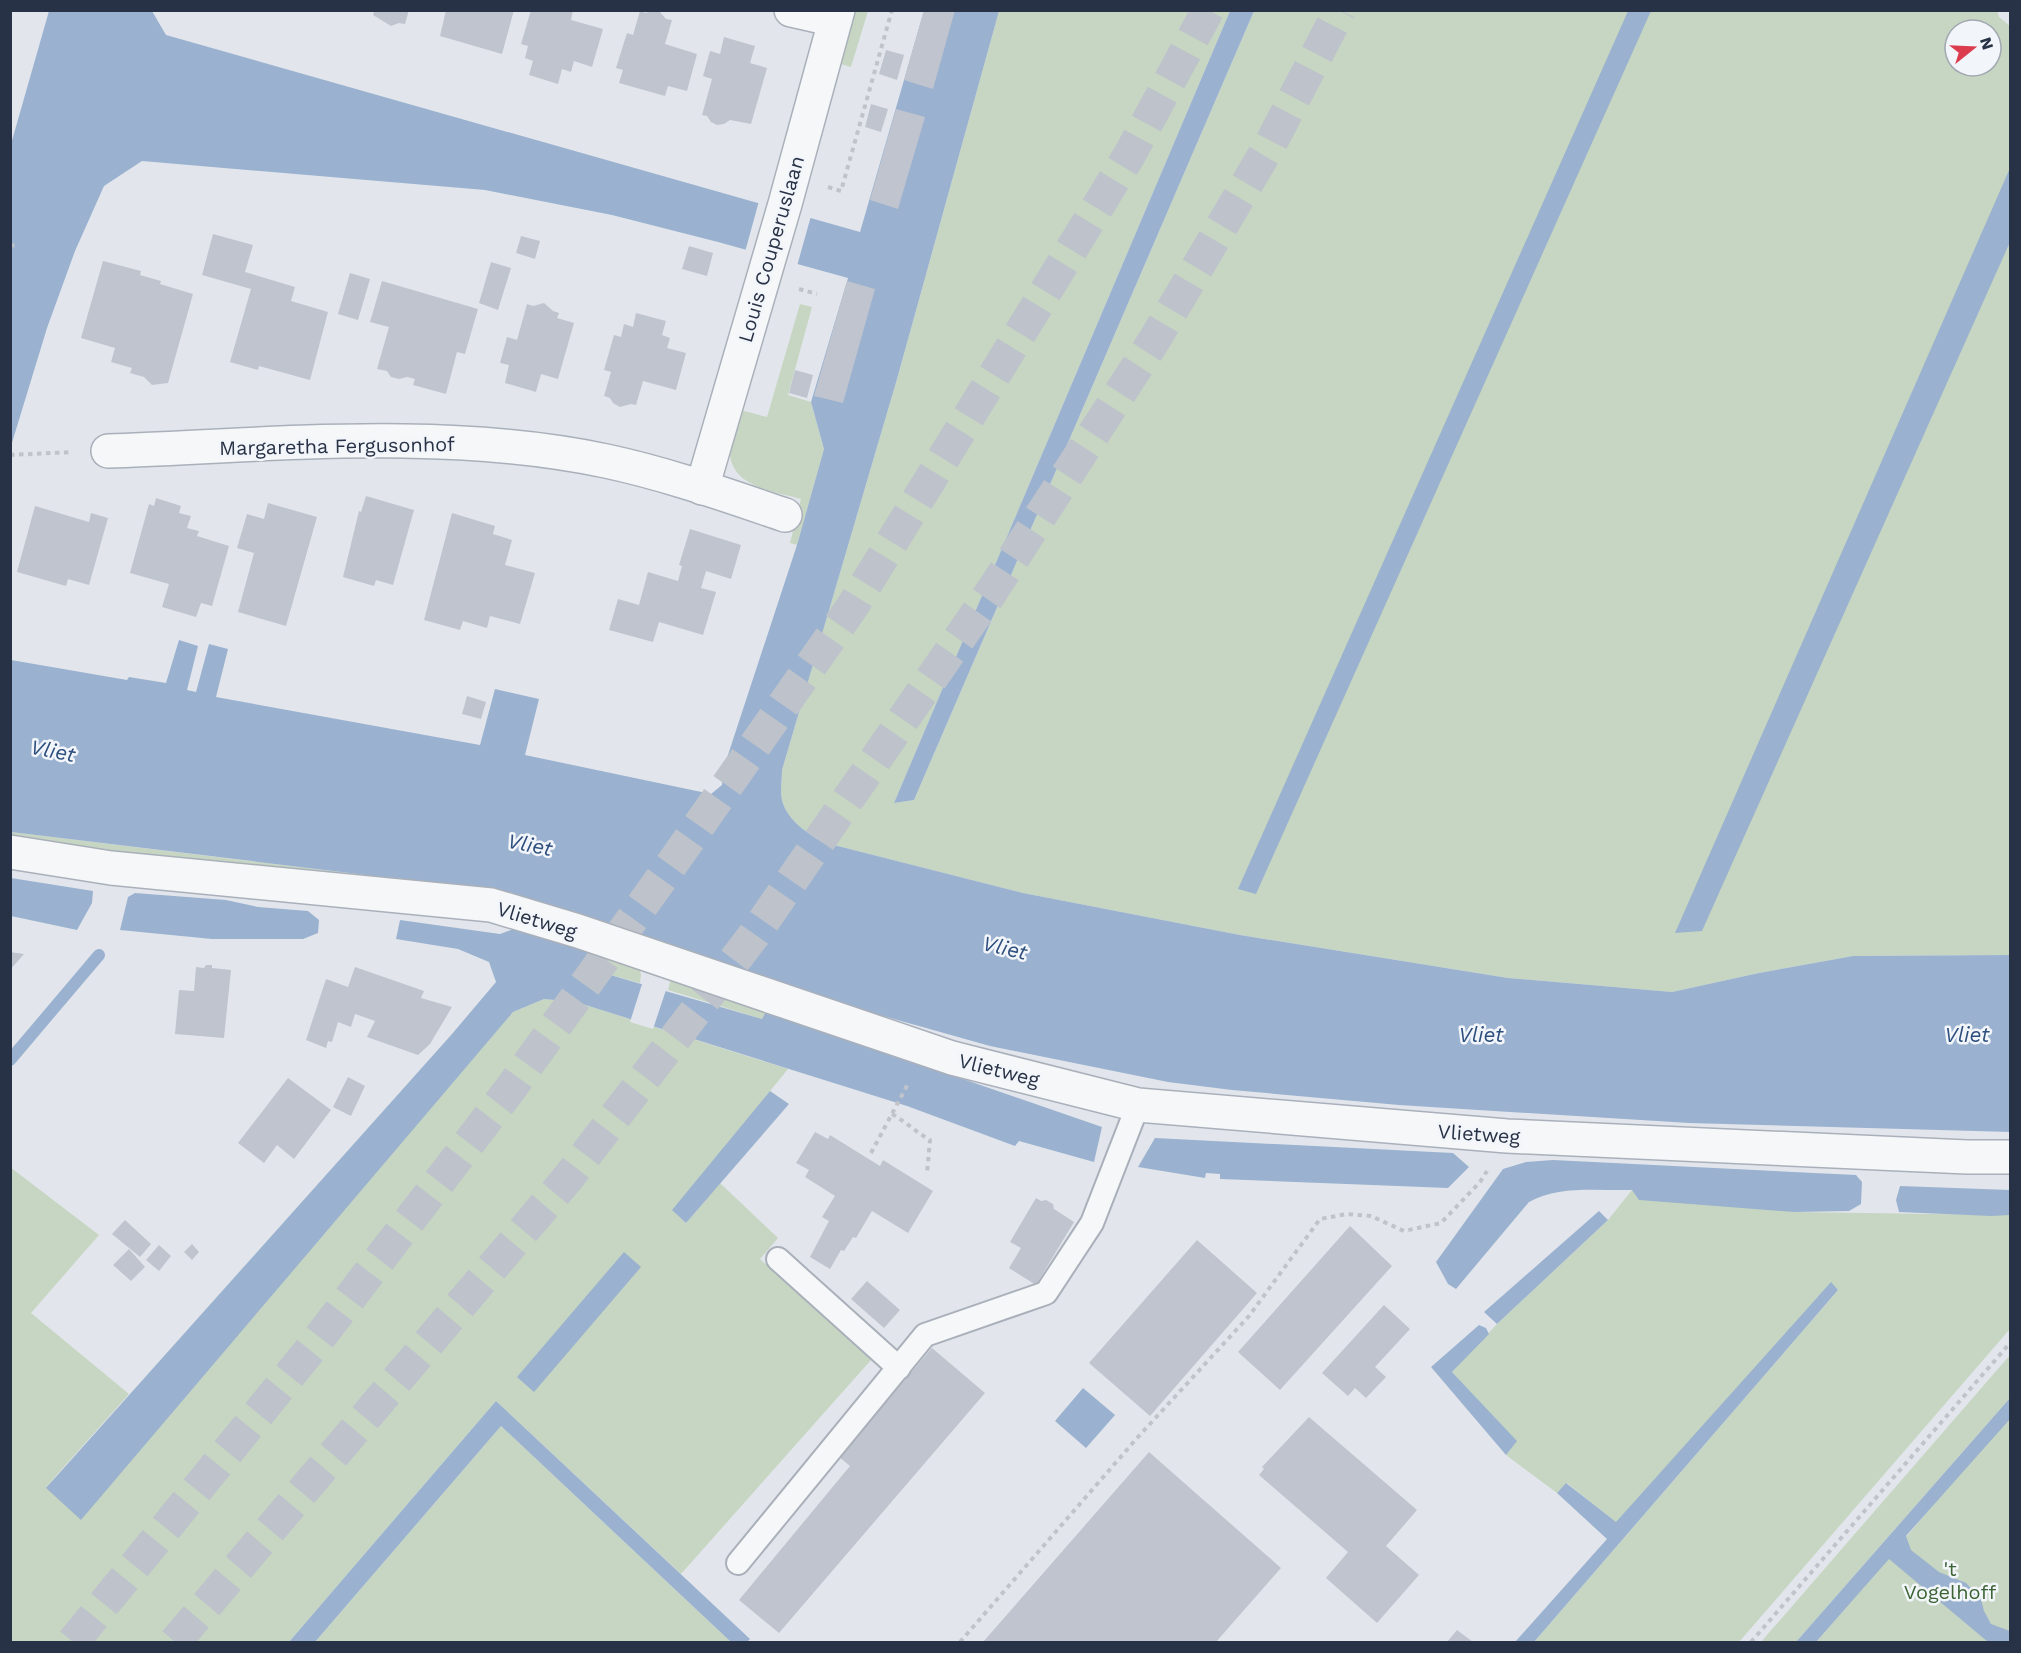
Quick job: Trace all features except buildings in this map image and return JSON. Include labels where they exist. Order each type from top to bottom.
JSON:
[{"type":"street","points":[[791,10],[837,15]]},
{"type":"street","name":"Louis Couperuslaan","points":[[702,488],[785,204],[837,15]]},
{"type":"street","name":"Margaretha Fergusonhof","points":[[108,451],[422,441],[522,448],[607,461],[785,515]]},
{"type":"street","name":"Vlietweg","points":[[10,852],[111,868],[491,905],[952,1058],[1138,1105],[1507,1136],[2010,1157]]},
{"type":"lane","points":[[738,1563],[926,1335],[1046,1293],[1092,1223],[1138,1105]]},
{"type":"lane","points":[[778,1259],[898,1368]]},
{"type":"path","points":[[822,186],[841,191],[892,10]]},
{"type":"path","points":[[10,245],[16,246]]},
{"type":"path","points":[[10,455],[108,451]]},
{"type":"path","points":[[871,1153],[897,1105]]},
{"type":"path","points":[[892,1114],[930,1140],[927,1173]]},
{"type":"path","points":[[960,1642],[1138,1437],[1250,1316],[1320,1219],[1347,1214],[1371,1216],[1404,1231],[1441,1223],[1480,1182],[1507,1136]]},
{"type":"path","points":[[1751,1642],[2010,1343]]},
{"type":"green space","points":[[1997,10],[2000,18],[1943,18],[1943,78],[2003,78],[2003,20],[2010,26],[2010,955],[1853,956],[1672,992],[1508,978],[1240,935],[1023,893],[822,842],[804,830],[788,814],[782,800],[782,770],[897,379],[999,11],[1230,11],[894,803],[914,800],[1254,11]]},
{"type":"green space","points":[[856,11],[868,11],[851,67],[841,64]]},
{"type":"green space","points":[[800,304],[812,307],[788,395],[811,402],[824,449],[797,545],[790,543],[801,499],[753,485],[743,478],[735,470],[730,446],[741,410],[767,417]]},
{"type":"green space","points":[[11,832],[499,891],[345,878],[11,840]]},
{"type":"green space","points":[[602,947],[639,965],[640,983],[592,970]]},
{"type":"green space","points":[[675,979],[769,1005],[762,1019],[668,990],[670,982]]},
{"type":"green space","points":[[544,999],[576,1002],[788,1069],[673,1210],[686,1223],[720,1183],[778,1238],[760,1259],[871,1360],[681,1574],[496,1401],[289,1642],[11,1642],[10,1167],[99,1235],[31,1313],[129,1394],[46,1487],[513,1012]]},
{"type":"green space","points":[[1632,1190],[1794,1212],[2010,1215],[2010,1329],[1739,1642],[1534,1642],[1838,1290],[1831,1283],[1616,1523],[1567,1483],[1557,1493],[1506,1455],[1516,1441],[1452,1372],[1497,1324],[1608,1220]]},
{"type":"green space","points":[[2010,1355],[2010,1398],[1796,1642],[1761,1642]]},
{"type":"green space","name":"'t Vogelhoff","points":[[2010,1414],[2010,1642],[1816,1642],[1865,1585]]},
{"type":"green space","points":[[501,1426],[731,1642],[315,1642]]},
{"type":"water","name":"Vliet","points":[[49,11],[152,11],[166,35],[860,232],[924,11],[999,11],[897,379],[782,770],[782,800],[788,814],[804,830],[822,842],[1023,893],[1240,935],[1508,978],[1672,992],[1853,956],[2010,955],[2010,1132],[1689,1123],[1399,1105],[1168,1082],[990,1046],[780,987],[499,891],[11,832],[11,660],[127,680],[129,677],[166,683],[179,640],[198,646],[187,690],[196,692],[209,644],[228,649],[216,697],[480,745],[495,689],[539,699],[525,755],[711,794],[722,785],[724,767],[797,545],[824,449],[811,402],[848,278],[612,215],[485,190],[142,161],[104,186],[75,251],[47,328],[11,446],[11,144]]},
{"type":"water","points":[[1230,11],[1254,11],[914,800],[894,803]]},
{"type":"water","points":[[1628,11],[1651,11],[1256,894],[1238,889]]},
{"type":"water","points":[[2010,168],[2010,242],[1702,931],[1675,933]]},
{"type":"water","points":[[11,878],[93,891],[92,903],[77,930],[11,916]]},
{"type":"water","points":[[135,893],[226,900],[258,907],[308,911],[319,920],[318,933],[303,939],[212,939],[120,930],[128,897]]},
{"type":"water","points":[[400,920],[500,934],[519,927],[600,952],[593,970],[762,1019],[766,1011],[1102,1127],[1094,1162],[1019,1141],[1015,1146],[907,1106],[576,1002],[544,999],[513,1012],[81,1520],[46,1488],[496,982],[489,962],[458,949],[396,939]]},
{"type":"water","points":[[770,1091],[789,1104],[686,1223],[672,1210]]},
{"type":"water","points":[[1155,1138],[1453,1153],[1469,1167],[1448,1188],[1220,1179],[1220,1174],[1206,1173],[1205,1178],[1138,1167]]},
{"type":"water","points":[[1553,1160],[1856,1175],[1862,1182],[1861,1204],[1849,1211],[1794,1212],[1639,1200],[1632,1190],[1579,1190],[1553,1193],[1529,1202],[1456,1289],[1448,1284],[1436,1262],[1503,1169],[1526,1162]]},
{"type":"water","points":[[1900,1186],[2010,1190],[2010,1215],[1899,1212],[1896,1200]]},
{"type":"water","points":[[1599,1211],[1608,1220],[1497,1324],[1484,1312]]},
{"type":"water","points":[[624,1252],[641,1267],[534,1392],[517,1377]]},
{"type":"water","points":[[1831,1282],[1838,1290],[1534,1642],[1515,1642],[1607,1539],[1557,1493],[1566,1483],[1616,1522]]},
{"type":"water","points":[[1479,1325],[1486,1328],[1489,1334],[1452,1372],[1517,1441],[1506,1455],[1431,1367]]},
{"type":"water","points":[[1083,1388],[1115,1415],[1086,1448],[1055,1421]]},
{"type":"water","points":[[2010,1398],[2010,1419],[1906,1536],[1911,1550],[1939,1572],[1966,1583],[1981,1599],[1991,1624],[2010,1631],[2010,1642],[1988,1642],[1889,1559],[1816,1642],[1796,1642]]},
{"type":"water","points":[[496,1401],[750,1639],[747,1642],[731,1642],[501,1426],[315,1642],[289,1642]]},
{"type":"pier","points":[[759,201],[811,216],[797,266],[745,252]]},
{"type":"pier","points":[[643,981],[667,987],[653,1029],[630,1022]]},
{"type":"waterway","points":[[10,1060],[99,955]]},
{"type":"tunnel","points":[[73,1642],[310,1350],[511,1088],[852,607],[1130,154],[1208,10]]},
{"type":"tunnel","points":[[175,1642],[568,1178],[754,935],[990,594],[1155,339],[1271,143],[1340,10]]}]
